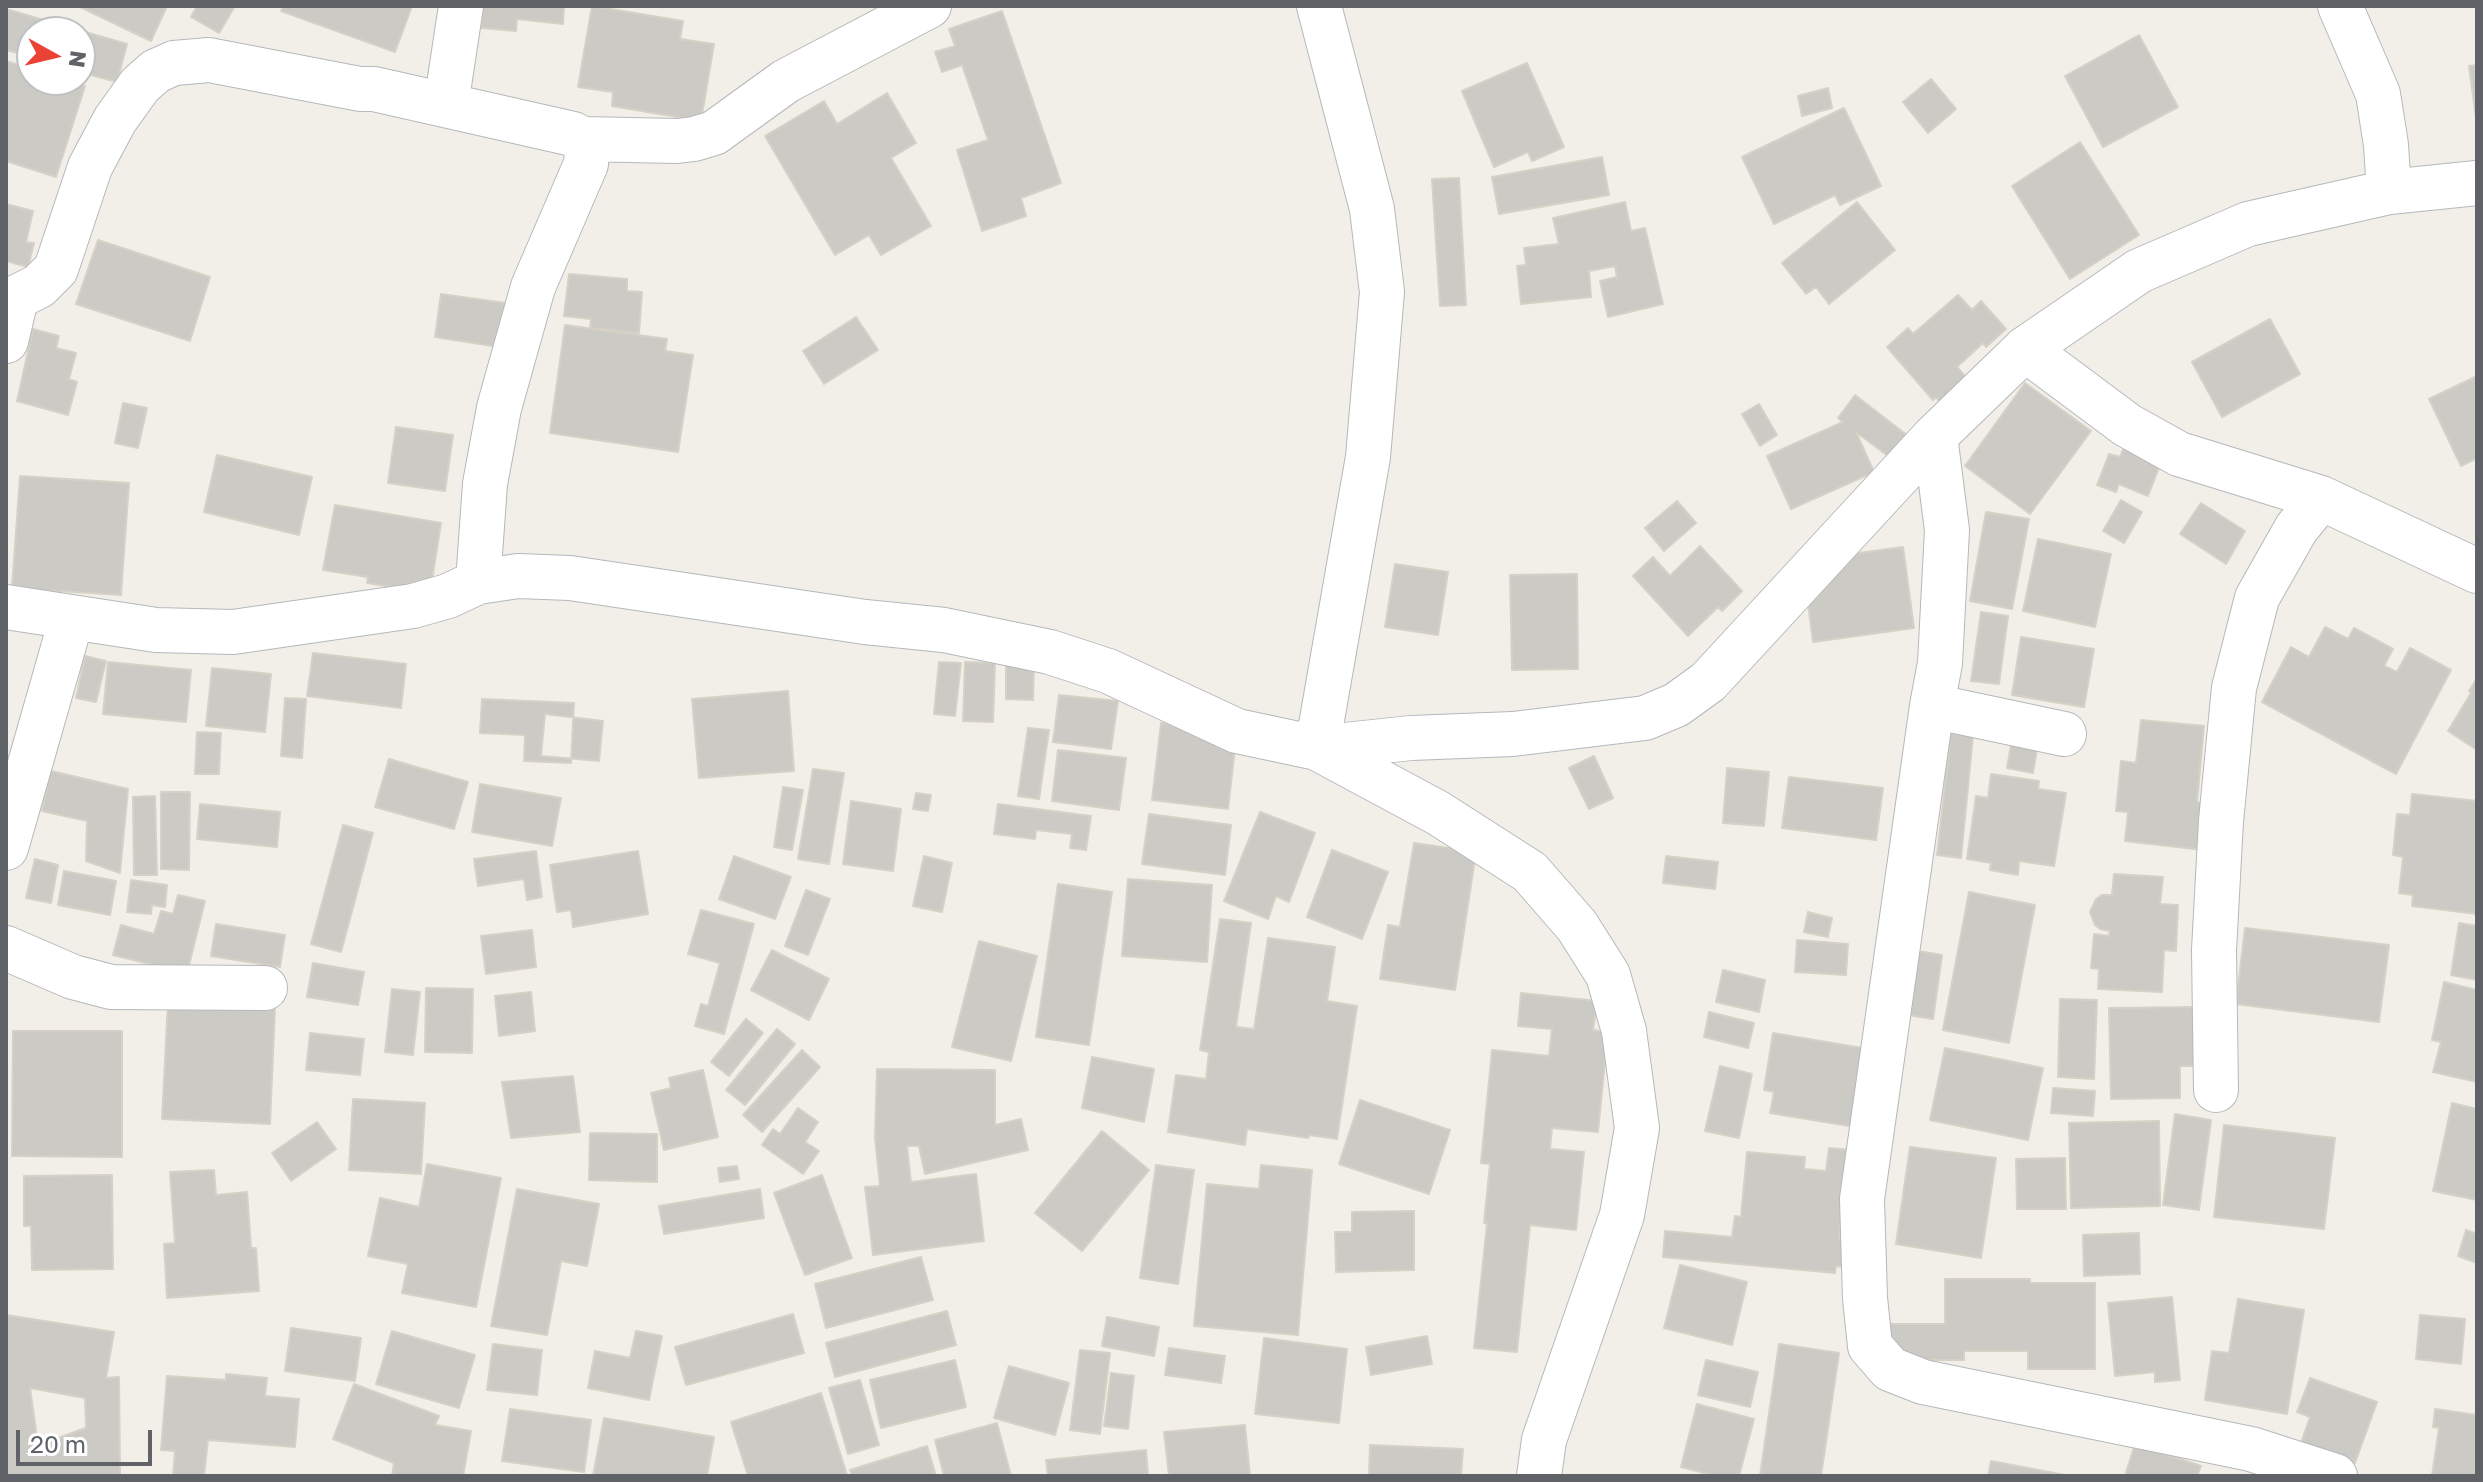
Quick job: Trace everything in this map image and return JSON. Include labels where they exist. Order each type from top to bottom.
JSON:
[{"type":"street","points":[[446,105],[461,6]]},
{"type":"street","points":[[6,341],[19,296],[39,286],[56,269],[90,167],[115,120],[140,85],[156,71],[174,63],[209,60],[360,89],[374,89],[573,134],[583,139],[677,141],[714,133],[786,81],[929,6]]},
{"type":"street","points":[[1317,748],[1368,457],[1382,292],[1372,209],[1319,6]]},
{"type":"street","points":[[2340,6],[2378,94],[2389,192]]},
{"type":"street","points":[[478,582],[485,484],[499,408],[533,287],[586,164],[587,150],[583,139]]},
{"type":"street","points":[[1317,748],[1411,738],[1513,734],[1630,720],[1645,718],[1676,705],[1708,682],[1935,436],[2025,349],[2139,271],[2248,224],[2389,192],[2477,183]]},
{"type":"street","points":[[2025,349],[2127,425],[2179,454],[2321,498],[2477,571]]},
{"type":"street","points":[[1935,436],[1947,530],[1940,663],[1862,1199],[1870,1346],[1890,1369],[1923,1382],[2251,1449],[2335,1476]]},
{"type":"street","points":[[2216,1090],[2214,950],[2221,821],[2234,688],[2257,598],[2296,529],[2321,498]]},
{"type":"street","points":[[6,607],[156,630],[233,632],[413,606],[448,596],[478,582],[518,576],[570,578],[865,622],[944,630],[1050,652],[1108,671],[1237,731],[1317,748],[1438,813],[1530,872],[1577,926],[1608,975],[1624,1031],[1637,1128],[1622,1215],[1544,1440],[1539,1476]]},
{"type":"street","points":[[6,848],[72,617]]},
{"type":"street","points":[[1932,706],[2064,734]]},
{"type":"street","points":[[6,948],[73,977],[111,987],[265,988]]},
{"type":"building","points":[[78,6],[167,6],[151,41]]},
{"type":"building","points":[[197,6],[235,6],[219,33],[191,17]]},
{"type":"building","points":[[283,6],[412,6],[395,52],[281,11]]},
{"type":"building","points":[[483,6],[564,6],[563,24],[517,19],[516,31],[481,28]]},
{"type":"building","points":[[592,6],[683,21],[680,39],[714,44],[701,121],[612,106],[613,92],[578,87]]},
{"type":"building","points":[[6,9],[30,16],[16,16],[16,53],[6,50]]},
{"type":"building","points":[[1002,11],[1061,183],[1021,198],[1026,216],[982,231],[957,150],[988,140],[962,65],[942,72],[935,52],[955,46],[949,29]]},
{"type":"building","points":[[96,35],[127,44],[117,82],[96,76]]},
{"type":"building","points":[[2139,35],[2178,107],[2103,147],[2065,76]]},
{"type":"building","points":[[6,61],[16,64],[16,96],[82,96],[56,177],[6,161]]},
{"type":"building","points":[[1527,63],[1564,147],[1532,161],[1528,152],[1494,167],[1462,91]]},
{"type":"building","points":[[2477,65],[2477,125],[2469,66]]},
{"type":"building","points":[[1931,79],[1956,109],[1928,133],[1903,102]]},
{"type":"building","points":[[1828,88],[1832,108],[1802,116],[1798,96]]},
{"type":"building","points":[[887,93],[916,143],[891,158],[931,226],[881,255],[869,235],[835,255],[765,136],[824,101],[837,124]]},
{"type":"building","points":[[1844,108],[1881,186],[1840,205],[1835,195],[1774,224],[1742,157]]},
{"type":"building","points":[[2080,142],[2139,235],[2070,279],[2012,186]]},
{"type":"building","points":[[1602,157],[1609,195],[1499,214],[1492,177]]},
{"type":"building","points":[[1459,178],[1466,305],[1440,306],[1432,179]]},
{"type":"building","points":[[1625,202],[1631,231],[1645,228],[1663,304],[1608,317],[1600,281],[1617,277],[1615,266],[1589,271],[1591,297],[1521,304],[1517,266],[1526,265],[1524,248],[1559,244],[1553,218]]},
{"type":"building","points":[[1857,202],[1895,250],[1829,304],[1816,287],[1806,294],[1782,263]]},
{"type":"building","points":[[6,204],[33,211],[26,242],[34,243],[28,267],[6,261]]},
{"type":"building","points":[[98,240],[210,277],[190,341],[76,304]]},
{"type":"building","points":[[569,274],[627,279],[627,291],[642,292],[639,333],[590,328],[591,319],[564,316]]},
{"type":"building","points":[[441,294],[505,303],[499,347],[435,337]]},
{"type":"building","points":[[1958,295],[1972,310],[1981,301],[2006,329],[1986,347],[1983,343],[1957,367],[1972,384],[1945,408],[1936,397],[1933,400],[1887,347],[1908,328],[1913,334]]},
{"type":"building","points":[[856,317],[878,350],[824,384],[803,351]]},
{"type":"building","points":[[2270,319],[2300,374],[2222,417],[2192,362]]},
{"type":"building","points":[[565,325],[667,339],[665,351],[693,355],[678,452],[550,433]]},
{"type":"building","points":[[33,329],[59,336],[56,348],[76,353],[69,379],[77,382],[68,415],[17,401]]},
{"type":"building","points":[[2477,376],[2477,458],[2461,466],[2429,399]]},
{"type":"building","points":[[2025,383],[2091,431],[2030,514],[1965,466]]},
{"type":"building","points":[[1855,395],[1917,443],[1900,465],[1856,432],[1874,472],[1791,509],[1767,456],[1843,422],[1838,418]]},
{"type":"building","points":[[123,403],[147,408],[138,448],[115,443]]},
{"type":"building","points":[[1759,404],[1777,435],[1760,446],[1742,414]]},
{"type":"building","points":[[396,427],[453,435],[445,491],[388,483]]},
{"type":"building","points":[[2126,442],[2163,457],[2148,496],[2119,484],[2116,492],[2097,485],[2109,454],[2120,457]]},
{"type":"building","points":[[217,455],[312,477],[299,535],[204,512]]},
{"type":"building","points":[[20,476],[129,483],[121,595],[12,588]]},
{"type":"building","points":[[2121,500],[2142,512],[2124,543],[2103,531]]},
{"type":"building","points":[[1677,501],[1696,523],[1664,551],[1645,528]]},
{"type":"building","points":[[2201,503],[2245,531],[2226,564],[2180,534]]},
{"type":"building","points":[[335,505],[441,523],[430,593],[367,583],[368,577],[323,570]]},
{"type":"building","points":[[1986,512],[2029,519],[2012,609],[1970,601]]},
{"type":"building","points":[[2038,539],[2111,554],[2095,627],[2023,611]]},
{"type":"building","points":[[1700,546],[1742,591],[1722,611],[1718,607],[1688,636],[1633,576],[1653,557],[1670,576]]},
{"type":"building","points":[[1903,547],[1914,628],[1813,642],[1804,573],[1830,557]]},
{"type":"building","points":[[1395,564],[1448,572],[1438,635],[1385,627]]},
{"type":"building","points":[[1577,574],[1578,669],[1512,670],[1510,575]]},
{"type":"building","points":[[1981,612],[2008,616],[1999,684],[1971,681]]},
{"type":"building","points":[[2325,627],[2348,639],[2354,628],[2393,649],[2384,666],[2397,672],[2410,648],[2451,670],[2396,774],[2262,702],[2291,647],[2309,657]]},
{"type":"building","points":[[2021,637],[2094,649],[2084,707],[2012,695]]},
{"type":"building","points":[[313,653],[406,664],[401,708],[307,696]]},
{"type":"building","points":[[85,656],[106,661],[96,702],[76,698]]},
{"type":"building","points":[[108,662],[191,670],[186,722],[103,714]]},
{"type":"building","points":[[939,662],[961,663],[955,716],[934,714]]},
{"type":"building","points":[[965,662],[995,663],[993,722],[963,721]]},
{"type":"building","points":[[1006,664],[1034,664],[1033,700],[1006,699]]},
{"type":"building","points":[[212,668],[271,674],[265,732],[206,726]]},
{"type":"building","points":[[2477,678],[2477,750],[2448,731]]},
{"type":"building","points":[[788,691],[794,771],[699,778],[692,699]]},
{"type":"building","points":[[1059,695],[1118,701],[1111,749],[1053,742]]},
{"type":"building","points":[[285,698],[306,699],[302,758],[281,756]]},
{"type":"building","points":[[482,699],[574,703],[571,763],[524,761],[525,735],[480,733]]},
{"type":"building","points":[[545,714],[603,721],[599,761],[541,756]]},
{"type":"building","points":[[2141,720],[2204,726],[2197,802],[2208,804],[2203,850],[2125,841],[2128,812],[2116,811],[2121,761],[2136,763]]},
{"type":"building","points":[[1161,723],[1237,731],[1228,809],[1152,800]]},
{"type":"building","points":[[1028,728],[1049,730],[1039,799],[1018,796]]},
{"type":"building","points":[[197,732],[221,733],[219,774],[195,774]]},
{"type":"building","points":[[1951,733],[1973,736],[1961,858],[1937,855]]},
{"type":"building","points":[[2011,745],[2037,749],[2033,773],[2007,768]]},
{"type":"building","points":[[1058,750],[1126,758],[1119,810],[1052,801]]},
{"type":"building","points":[[1594,756],[1613,798],[1589,809],[1569,768]]},
{"type":"building","points":[[389,759],[468,782],[454,829],[375,807]]},
{"type":"building","points":[[1727,768],[1769,772],[1764,826],[1723,823]]},
{"type":"building","points":[[813,769],[844,773],[829,864],[798,859]]},
{"type":"building","points":[[51,771],[128,789],[120,873],[86,861],[87,821],[42,811]]},
{"type":"building","points":[[1991,774],[2039,781],[2038,789],[2066,793],[2054,866],[2019,861],[2018,875],[1990,870],[1991,863],[1967,859],[1976,796],[1988,798]]},
{"type":"building","points":[[1789,777],[1883,788],[1876,840],[1782,828]]},
{"type":"building","points":[[480,784],[561,798],[552,846],[472,832]]},
{"type":"building","points":[[783,787],[803,790],[792,850],[774,847]]},
{"type":"building","points":[[161,792],[190,792],[189,870],[161,869]]},
{"type":"building","points":[[916,793],[931,795],[928,811],[913,809]]},
{"type":"building","points":[[2412,794],[2477,801],[2477,914],[2412,906],[2413,895],[2399,893],[2403,857],[2393,855],[2397,814],[2410,815]]},
{"type":"building","points":[[155,796],[157,875],[134,875],[133,797]]},
{"type":"building","points":[[851,801],[901,809],[893,871],[843,864]]},
{"type":"building","points":[[200,804],[280,812],[277,847],[197,839]]},
{"type":"building","points":[[998,804],[1091,816],[1086,850],[1070,848],[1072,834],[1036,830],[1035,839],[994,834]]},
{"type":"building","points":[[1260,812],[1315,833],[1289,902],[1276,896],[1268,919],[1224,901]]},
{"type":"building","points":[[1149,814],[1231,825],[1225,875],[1142,864]]},
{"type":"building","points":[[343,825],[373,833],[341,952],[311,944]]},
{"type":"building","points":[[1414,843],[1476,852],[1455,990],[1380,979],[1388,925],[1400,927]]},
{"type":"building","points":[[1332,850],[1388,872],[1362,939],[1307,917]]},
{"type":"building","points":[[536,851],[542,897],[527,900],[524,879],[478,886],[474,859]]},
{"type":"building","points":[[638,851],[648,914],[573,927],[571,910],[557,912],[550,865]]},
{"type":"building","points":[[734,856],[791,877],[775,919],[719,899]]},
{"type":"building","points":[[924,856],[952,863],[942,912],[913,906]]},
{"type":"building","points":[[1666,856],[1718,862],[1715,889],[1663,883]]},
{"type":"building","points":[[35,859],[58,865],[51,903],[26,898]]},
{"type":"building","points":[[64,871],[116,881],[110,915],[58,905]]},
{"type":"building","points":[[2114,874],[2163,877],[2160,904],[2178,905],[2176,951],[2164,950],[2162,992],[2098,989],[2099,969],[2091,968],[2094,934],[2109,936],[2110,931],[2095,925],[2090,912],[2096,899],[2102,895],[2112,895]]},
{"type":"building","points":[[1128,879],[1212,885],[1207,962],[1122,956]]},
{"type":"building","points":[[131,880],[167,885],[165,907],[152,905],[151,914],[127,912]]},
{"type":"building","points":[[1058,884],[1112,892],[1089,1045],[1036,1037]]},
{"type":"building","points":[[806,890],[830,899],[808,955],[785,946]]},
{"type":"building","points":[[1969,892],[2035,905],[2009,1043],[1943,1030]]},
{"type":"building","points":[[178,895],[205,901],[187,973],[113,955],[121,925],[154,934],[161,911],[173,914]]},
{"type":"building","points":[[701,910],[754,924],[724,1034],[695,1026],[701,1004],[708,1006],[720,963],[688,954]]},
{"type":"building","points":[[1808,912],[1832,918],[1828,937],[1804,932]]},
{"type":"building","points":[[1220,919],[1251,923],[1236,1027],[1254,1029],[1268,938],[1335,947],[1327,1001],[1357,1006],[1337,1139],[1247,1129],[1245,1145],[1168,1132],[1176,1075],[1206,1079],[1209,1052],[1200,1050]]},
{"type":"building","points":[[2459,923],[2477,926],[2477,980],[2451,975]]},
{"type":"building","points":[[216,924],[285,935],[280,967],[211,956]]},
{"type":"building","points":[[2245,928],[2389,945],[2379,1022],[2236,1004]]},
{"type":"building","points":[[532,930],[536,967],[486,974],[481,936]]},
{"type":"building","points":[[1797,940],[1848,944],[1846,975],[1795,972]]},
{"type":"building","points":[[979,941],[1037,956],[1011,1061],[952,1047]]},
{"type":"building","points":[[772,950],[829,979],[809,1020],[751,990]]},
{"type":"building","points":[[1918,951],[1942,955],[1933,1019],[1908,1015]]},
{"type":"building","points":[[313,963],[364,972],[358,1005],[307,997]]},
{"type":"building","points":[[1723,970],[1765,980],[1759,1012],[1716,1002]]},
{"type":"building","points":[[2444,982],[2477,990],[2477,1082],[2433,1072],[2441,1042],[2432,1040]]},
{"type":"building","points":[[426,988],[473,989],[472,1053],[425,1052]]},
{"type":"building","points":[[392,989],[420,992],[413,1055],[385,1052]]},
{"type":"building","points":[[531,992],[535,1031],[499,1036],[495,996]]},
{"type":"building","points":[[1521,993],[1597,1001],[1593,1030],[1608,1032],[1598,1132],[1552,1128],[1550,1149],[1584,1152],[1576,1230],[1530,1225],[1517,1352],[1474,1348],[1487,1224],[1484,1223],[1490,1164],[1481,1163],[1492,1050],[1549,1056],[1552,1029],[1518,1026]]},
{"type":"building","points":[[2060,999],[2097,1000],[2094,1079],[2058,1077]]},
{"type":"building","points":[[168,1002],[275,1007],[270,1124],[162,1119]]},
{"type":"building","points":[[2198,1007],[2198,1066],[2180,1066],[2180,1098],[2111,1099],[2109,1008]]},
{"type":"building","points":[[1709,1012],[1754,1023],[1748,1048],[1704,1037]]},
{"type":"building","points":[[746,1019],[763,1033],[729,1076],[711,1062]]},
{"type":"building","points":[[777,1029],[795,1044],[745,1105],[726,1090]]},
{"type":"building","points":[[13,1031],[122,1031],[122,1157],[12,1156]]},
{"type":"building","points":[[310,1033],[364,1039],[360,1075],[306,1070]]},
{"type":"building","points":[[1773,1033],[1868,1049],[1855,1127],[1770,1113],[1774,1092],[1764,1090]]},
{"type":"building","points":[[1945,1048],[2043,1068],[2028,1140],[1930,1120]]},
{"type":"building","points":[[802,1050],[820,1067],[762,1132],[743,1115]]},
{"type":"building","points":[[1092,1057],[1154,1069],[1144,1122],[1082,1108]]},
{"type":"building","points":[[1720,1066],[1752,1074],[1739,1138],[1705,1131]]},
{"type":"building","points":[[877,1069],[995,1070],[995,1125],[1021,1119],[1028,1150],[925,1174],[919,1146],[907,1146],[911,1182],[976,1174],[984,1241],[873,1255],[865,1187],[880,1186],[875,1138]]},
{"type":"building","points":[[703,1070],[718,1137],[664,1150],[651,1093],[671,1088],[669,1078]]},
{"type":"building","points":[[573,1076],[580,1132],[511,1138],[502,1082]]},
{"type":"building","points":[[2053,1088],[2095,1091],[2093,1116],[2051,1113]]},
{"type":"building","points":[[353,1099],[425,1103],[421,1174],[349,1170]]},
{"type":"building","points":[[1360,1100],[1450,1130],[1429,1194],[1339,1164]]},
{"type":"building","points":[[2452,1103],[2477,1109],[2477,1200],[2433,1191]]},
{"type":"building","points":[[798,1108],[818,1122],[805,1142],[819,1151],[803,1174],[762,1145],[773,1129],[780,1134]]},
{"type":"building","points":[[2175,1114],[2211,1120],[2199,1210],[2163,1205]]},
{"type":"building","points":[[2159,1121],[2160,1206],[2071,1208],[2069,1123]]},
{"type":"building","points":[[317,1122],[336,1149],[291,1181],[272,1153]]},
{"type":"building","points":[[2224,1125],[2335,1138],[2324,1229],[2214,1217]]},
{"type":"building","points":[[1102,1131],[1149,1170],[1082,1251],[1035,1213]]},
{"type":"building","points":[[590,1133],[657,1134],[657,1182],[589,1180]]},
{"type":"building","points":[[1910,1147],[1996,1158],[1981,1258],[1896,1244]]},
{"type":"building","points":[[1829,1148],[1886,1153],[1842,1206],[1839,1239],[1857,1241],[1854,1268],[1836,1266],[1835,1273],[1663,1257],[1665,1231],[1732,1237],[1735,1216],[1741,1217],[1747,1152],[1805,1157],[1804,1169],[1826,1171]]},
{"type":"building","points":[[2065,1158],[2066,1209],[2017,1209],[2016,1159]]},
{"type":"building","points":[[427,1164],[501,1178],[476,1307],[402,1293],[408,1264],[368,1256],[380,1198],[419,1207]]},
{"type":"building","points":[[1156,1165],[1194,1170],[1178,1284],[1140,1278]]},
{"type":"building","points":[[1261,1165],[1312,1170],[1298,1335],[1194,1326],[1207,1184],[1259,1189]]},
{"type":"building","points":[[737,1166],[739,1179],[720,1182],[718,1168]]},
{"type":"building","points":[[214,1170],[216,1195],[247,1192],[251,1248],[256,1248],[259,1291],[167,1298],[164,1244],[175,1243],[170,1172]]},
{"type":"building","points":[[112,1175],[113,1269],[32,1270],[31,1226],[24,1226],[24,1176]]},
{"type":"building","points":[[822,1175],[852,1258],[805,1275],[774,1193]]},
{"type":"building","points":[[517,1189],[599,1204],[587,1266],[561,1261],[547,1335],[491,1326]]},
{"type":"building","points":[[760,1189],[764,1218],[664,1234],[659,1206]]},
{"type":"building","points":[[1414,1211],[1414,1270],[1336,1272],[1335,1232],[1352,1232],[1352,1212]]},
{"type":"building","points":[[2466,1230],[2477,1234],[2477,1263],[2458,1256]]},
{"type":"building","points":[[2139,1233],[2140,1274],[2084,1276],[2083,1235]]},
{"type":"building","points":[[921,1257],[933,1300],[826,1328],[815,1284]]},
{"type":"building","points":[[1680,1265],[1747,1282],[1732,1345],[1664,1328]]},
{"type":"building","points":[[1945,1279],[2095,1283],[2095,1369],[2028,1369],[2028,1351],[1964,1351],[1964,1360],[1886,1360],[1886,1324],[1945,1324]]},
{"type":"building","points":[[2172,1297],[2180,1380],[2155,1382],[2155,1372],[2115,1376],[2108,1303]]},
{"type":"building","points":[[2238,1299],[2304,1310],[2287,1414],[2205,1400],[2212,1351],[2229,1353]]},
{"type":"building","points":[[947,1311],[956,1345],[835,1377],[826,1343]]},
{"type":"building","points":[[793,1314],[804,1353],[686,1385],[675,1347]]},
{"type":"building","points":[[6,1315],[114,1332],[106,1378],[119,1377],[120,1475],[6,1476]],"holes":[[[30,1388],[85,1398],[86,1428],[38,1445]]]},
{"type":"building","points":[[2420,1315],[2465,1319],[2461,1364],[2416,1359]]},
{"type":"building","points":[[1107,1317],[1159,1327],[1154,1356],[1102,1346]]},
{"type":"building","points":[[291,1328],[361,1338],[355,1381],[285,1371]]},
{"type":"building","points":[[392,1331],[475,1355],[459,1408],[376,1384]]},
{"type":"building","points":[[636,1331],[662,1336],[649,1400],[588,1388],[595,1351],[630,1358]]},
{"type":"building","points":[[1427,1336],[1432,1364],[1371,1375],[1366,1347]]},
{"type":"building","points":[[1264,1338],[1347,1349],[1339,1423],[1255,1414]]},
{"type":"building","points":[[493,1344],[542,1350],[537,1395],[487,1390]]},
{"type":"building","points":[[1779,1344],[1839,1353],[1821,1476],[1760,1476]]},
{"type":"building","points":[[1169,1348],[1225,1356],[1221,1383],[1165,1375]]},
{"type":"building","points":[[1080,1350],[1110,1353],[1100,1434],[1070,1430]]},
{"type":"building","points":[[955,1360],[966,1407],[881,1428],[870,1380]]},
{"type":"building","points":[[1706,1360],[1758,1372],[1750,1407],[1698,1395]]},
{"type":"building","points":[[1009,1366],[1069,1383],[1055,1435],[994,1418]]},
{"type":"building","points":[[1111,1373],[1134,1376],[1128,1429],[1104,1426]]},
{"type":"building","points":[[226,1374],[267,1378],[265,1396],[299,1399],[295,1447],[208,1440],[204,1476],[173,1476],[175,1451],[161,1450],[167,1376],[226,1380]]},
{"type":"building","points":[[2310,1378],[2377,1402],[2355,1463],[2301,1443],[2310,1417],[2297,1412]]},
{"type":"building","points":[[860,1380],[879,1445],[848,1454],[829,1388]]},
{"type":"building","points":[[354,1384],[439,1416],[435,1425],[471,1431],[463,1476],[392,1476],[394,1463],[333,1439]]},
{"type":"building","points":[[821,1393],[847,1475],[748,1476],[731,1422]]},
{"type":"building","points":[[1697,1404],[1754,1419],[1739,1476],[1716,1476],[1681,1467]]},
{"type":"building","points":[[510,1409],[591,1420],[584,1472],[502,1461]]},
{"type":"building","points":[[2435,1409],[2477,1415],[2477,1476],[2432,1476],[2439,1428],[2433,1427]]},
{"type":"building","points":[[604,1418],[714,1437],[707,1476],[593,1476]]},
{"type":"building","points":[[997,1423],[1011,1476],[944,1476],[935,1440]]},
{"type":"building","points":[[1245,1425],[1250,1476],[1169,1476],[1164,1432]]},
{"type":"building","points":[[2135,1444],[2201,1466],[2197,1476],[2125,1476]]},
{"type":"building","points":[[1370,1445],[1463,1449],[1461,1476],[1369,1476]]},
{"type":"building","points":[[927,1446],[936,1476],[852,1476],[850,1470]]},
{"type":"building","points":[[1146,1450],[1148,1476],[1048,1476],[1046,1460]]},
{"type":"building","points":[[1991,1461],[2070,1476],[1988,1476]]}]
